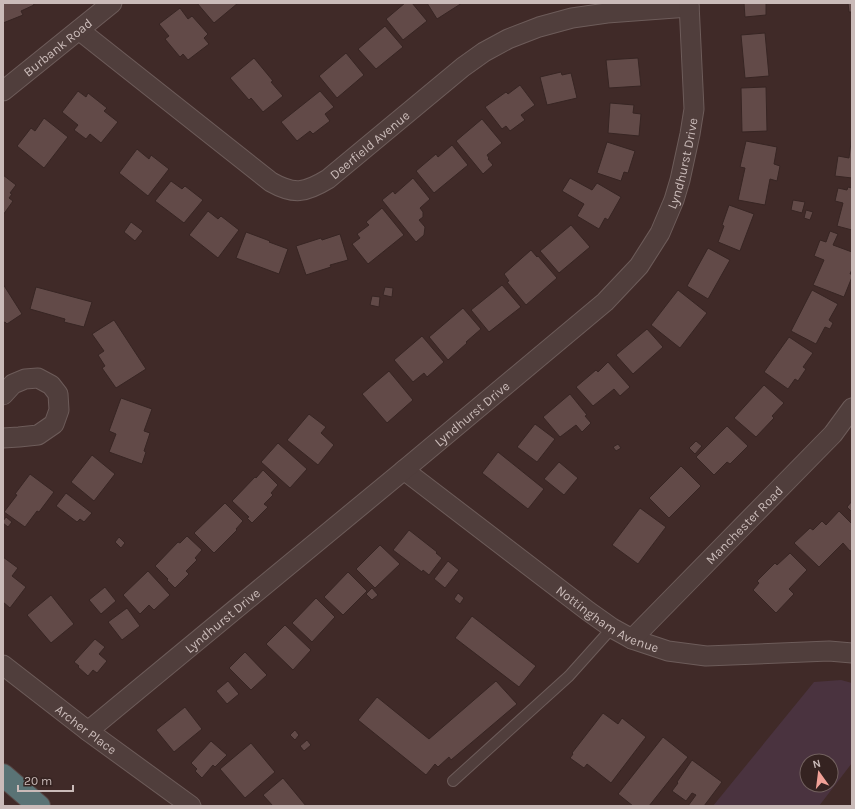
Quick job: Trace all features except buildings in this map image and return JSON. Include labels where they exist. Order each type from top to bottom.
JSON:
[{"type":"highway","points":[[3,776],[39,806]]},
{"type":"street","name":"Burbank Road","points":[[3,91],[112,3]]},
{"type":"street","name":"Deerfield Avenue","points":[[79,30],[270,182],[291,191],[299,191],[308,190],[328,179],[463,67],[484,52],[508,39],[539,27],[572,18],[689,5]]},
{"type":"street","name":"Lyndhurst Drive","points":[[88,731],[605,302],[639,266],[660,233],[674,200],[680,180],[691,128],[694,109],[689,5]]},
{"type":"street","points":[[3,396],[13,384],[25,379],[38,378],[51,385],[58,394],[59,410],[54,424],[38,435],[3,438]]},
{"type":"street","name":"Manchester Road","points":[[632,639],[833,434],[852,408]]},
{"type":"street","name":"Nottingham Avenue","points":[[404,470],[612,628],[632,639],[668,651],[706,656],[829,651],[852,654]]},
{"type":"street","name":"Archer Place","points":[[3,665],[88,731],[190,806]]},
{"type":"lane","points":[[452,781],[570,676],[612,628]]},
{"type":"shaded area","points":[[841,680],[852,683],[852,763],[839,780],[839,753],[799,753],[799,793],[829,793],[819,806],[713,806],[814,682]]}]
